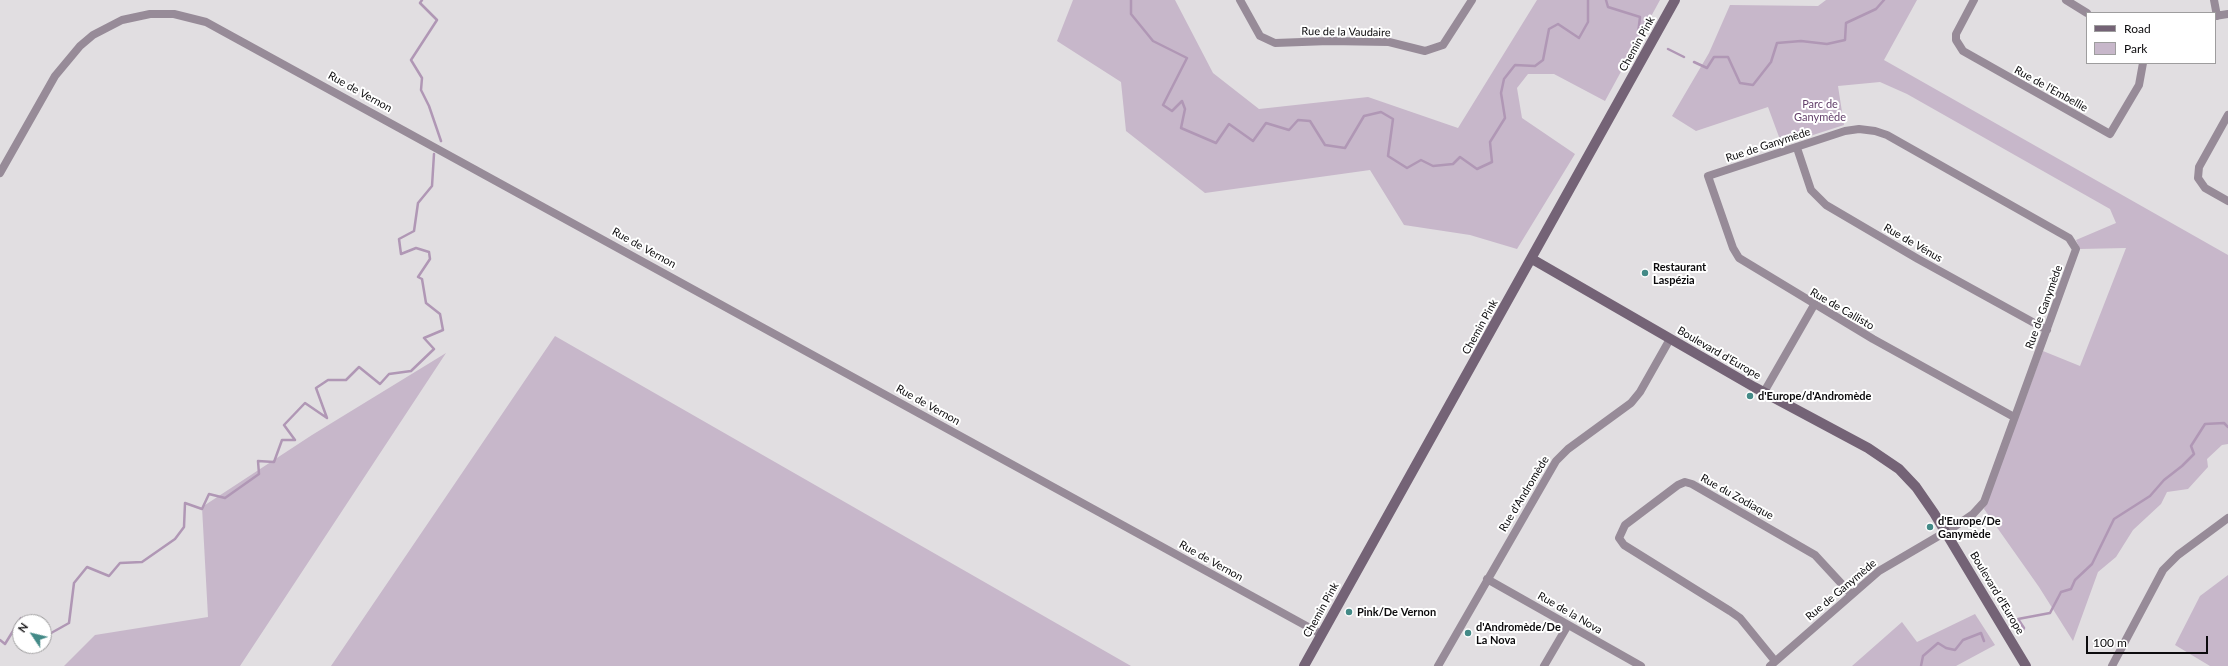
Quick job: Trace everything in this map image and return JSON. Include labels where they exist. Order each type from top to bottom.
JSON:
[{"type":"main road","name":"Chemin Pink","points":[[1304,666],[1675,0]]},
{"type":"main road","name":"Boulevard d'Europe","points":[[1532,259],[1670,339],[1889,461],[1916,487],[2026,666]]},
{"type":"street","name":"Rue de la Vaudaire","points":[[1240,0],[1260,36],[1275,43],[1329,41],[1389,42],[1425,52],[1443,45],[1472,0]]},
{"type":"street","name":"Rue de l'Embellie","points":[[1974,0],[1956,34],[1956,40],[1963,51],[2110,134],[2139,85],[2143,64]]},
{"type":"street","points":[[2066,0],[2086,12]]},
{"type":"street","points":[[2214,0],[2216,12]]},
{"type":"street","name":"Rue de Vernon","points":[[0,173],[55,76],[80,46],[93,35],[122,20],[150,14],[174,14],[206,22],[1321,634]]},
{"type":"street","points":[[2216,16],[2228,14]]},
{"type":"street","points":[[2228,115],[2200,167],[2198,178],[2200,184],[2205,188],[2228,201]]},
{"type":"street","name":"Rue de Ganymède","points":[[1708,176],[1853,130],[1881,132],[2070,238],[2075,245],[2075,254],[1984,502],[1973,514],[1879,571],[1773,663]]},
{"type":"street","name":"Rue de Vénus","points":[[1797,148],[1812,190],[1826,205],[1918,259],[2047,330]]},
{"type":"street","name":"Rue de Callisto","points":[[1708,176],[1733,248],[1739,258],[1814,305],[2014,418]]},
{"type":"street","points":[[1764,392],[1814,305]]},
{"type":"street","name":"Rue d'Andromède","points":[[1438,666],[1556,461],[1568,449],[1631,403],[1640,392],[1670,339]]},
{"type":"street","name":"Rue du Zodiaque","points":[[1773,663],[1740,618],[1624,544],[1619,538],[1625,525],[1678,485],[1685,482],[1692,484],[1815,555],[1851,594]]},
{"type":"street","points":[[2116,665],[2163,570],[2178,555],[2228,518]]},
{"type":"street","name":"Rue de la Nova","points":[[1487,579],[1641,666]]},
{"type":"street","points":[[1544,666],[1568,625]]},
{"type":"green space","points":[[1073,0],[1175,0],[1213,73],[1259,109],[1368,97],[1458,128],[1537,0],[1660,0],[1605,101],[1554,74],[1528,74],[1517,88],[1522,118],[1575,154],[1517,249],[1470,235],[1404,225],[1370,170],[1205,193],[1126,131],[1121,82],[1057,41]]},
{"type":"green space","name":"Parc de Ganymède","points":[[1826,0],[1917,0],[1884,60],[2228,255],[2228,444],[2222,445],[2207,459],[2208,467],[2188,489],[2167,492],[2161,504],[2133,530],[2116,557],[2098,572],[2073,641],[2039,587],[1984,509],[2043,351],[2080,366],[2126,248],[2080,249],[2076,240],[2116,223],[2110,209],[1907,94],[1880,82],[1838,86],[1844,125],[1782,145],[1768,107],[1696,131],[1672,116],[1709,53],[1730,5],[1818,6]]},
{"type":"green space","points":[[555,336],[1131,666],[331,666]]},
{"type":"green space","points":[[446,353],[240,666],[64,666],[95,635],[208,617],[202,507],[312,435]]},
{"type":"green space","points":[[2228,575],[2228,666],[2210,666],[2175,645],[2200,596]]},
{"type":"green space","points":[[1975,614],[1995,645],[1956,666],[1852,666],[1902,622],[1917,642]]},
{"type":"waterway","points":[[422,0],[420,3],[437,20],[411,60],[422,78],[421,90],[429,106],[441,141]]},
{"type":"waterway","points":[[1131,0],[1131,14],[1153,41],[1187,58],[1163,105],[1172,111],[1182,101],[1185,109],[1181,128],[1216,143],[1229,124],[1253,141],[1266,123],[1289,130],[1298,120],[1310,121],[1325,145],[1345,148],[1364,116],[1381,112],[1393,119],[1388,156],[1407,168],[1421,160],[1433,166],[1453,164],[1460,157],[1477,169],[1492,162],[1490,142],[1505,118],[1501,93],[1504,79],[1515,65],[1535,66],[1543,60],[1549,29],[1558,24],[1579,38],[1588,22],[1588,0]]},
{"type":"waterway","points":[[1606,0],[1608,7],[1640,17],[1638,34]]},
{"type":"waterway","points":[[1694,62],[1707,68],[1714,57],[1728,57],[1740,83],[1753,85],[1771,62],[1777,43],[1801,41],[1827,44],[1845,40],[1846,23],[1876,9],[1884,0]]},
{"type":"waterway","points":[[1668,49],[1684,57]]},
{"type":"waterway","points":[[52,633],[69,623],[74,583],[87,567],[109,576],[120,563],[142,562],[175,539],[184,527],[185,503],[202,509],[209,494],[225,498],[259,474],[258,461],[274,462],[282,440],[295,440],[284,425],[305,403],[327,418],[316,388],[328,380],[346,380],[359,367],[380,384],[389,374],[411,371],[434,349],[424,338],[443,330],[440,314],[426,303],[422,279],[418,277],[430,259],[429,252],[416,248],[401,254],[399,239],[414,231],[418,203],[432,186],[434,154]]},
{"type":"waterway","points":[[2021,633],[2024,628],[2018,619],[2050,613],[2061,592],[2071,589],[2075,580],[2092,564],[2114,519],[2150,496],[2164,480],[2182,466],[2194,454],[2191,446],[2205,424],[2224,423],[2228,427]]},
{"type":"waterway","points":[[0,640],[5,644],[12,633]]},
{"type":"waterway","points":[[1921,666],[1923,656],[1938,643],[1946,648],[1955,650],[1963,640],[1981,633],[1984,641]]},
{"type":"place","name":"Restaurant Laspézia","points":[[1645,273]]},
{"type":"place","name":"d'Europe/d'Andromède","points":[[1750,396]]},
{"type":"place","name":"d'Europe/De Ganymède","points":[[1930,527]]},
{"type":"place","name":"Pink/De Vernon","points":[[1349,612]]},
{"type":"place","name":"d'Andromède/De La Nova","points":[[1468,633]]}]
